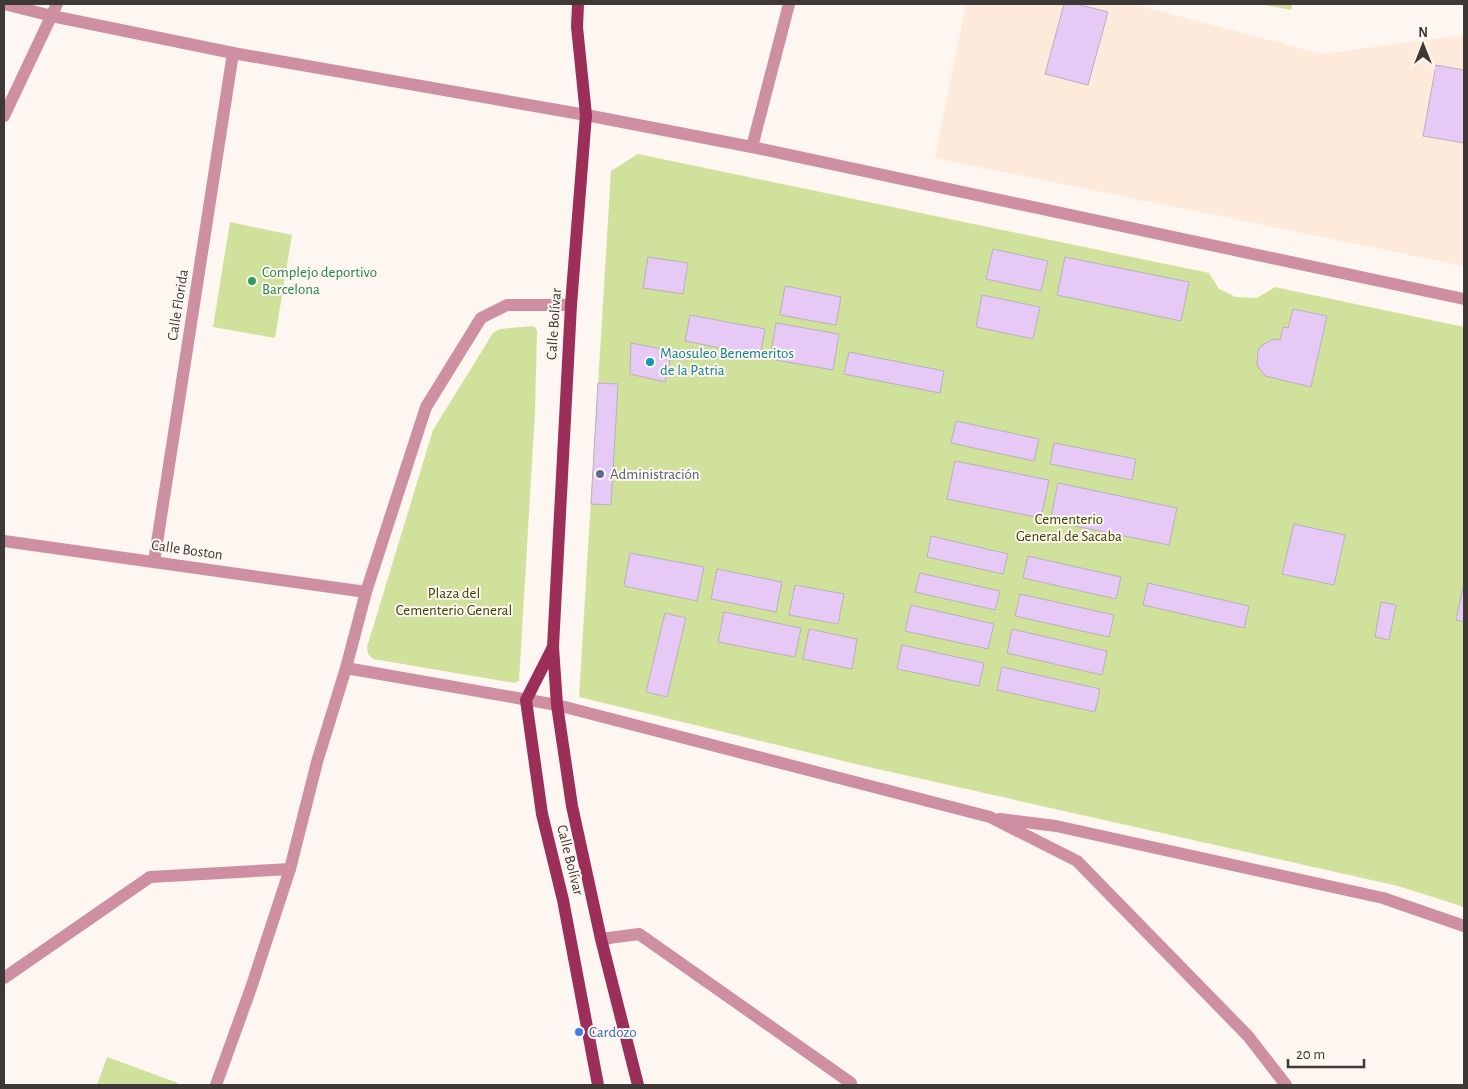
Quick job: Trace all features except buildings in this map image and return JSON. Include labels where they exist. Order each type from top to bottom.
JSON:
[{"type":"main road","name":"Calle Bolívar","points":[[578,4],[577,27],[586,115],[571,305],[553,647],[557,705],[572,806],[601,939],[638,1085]]},
{"type":"main road","name":"Calle Bolívar","points":[[553,647],[526,700],[542,814],[563,900],[598,1085]]},
{"type":"street","points":[[4,4],[52,16],[233,53],[586,115],[752,147],[1464,298]]},
{"type":"street","points":[[4,116],[57,4]]},
{"type":"street","points":[[752,147],[789,4]]},
{"type":"street","name":"Calle Florida","points":[[154,562],[233,53]]},
{"type":"street","points":[[216,1085],[251,988],[290,869],[317,762],[346,668],[366,592],[426,407],[480,318],[507,304],[571,305]]},
{"type":"street","name":"Calle Boston","points":[[4,541],[366,592]]},
{"type":"street","points":[[346,668],[557,705],[990,817],[1056,826],[1383,898],[1464,926]]},
{"type":"street","points":[[990,817],[1077,861],[1248,1036],[1286,1085]]},
{"type":"street","points":[[4,978],[150,876],[290,869]]},
{"type":"street","points":[[601,939],[640,934],[851,1083]]},
{"type":"shaded area","points":[[966,4],[1133,4],[1322,54],[1464,35],[1464,266],[935,158]]},
{"type":"green space","points":[[1259,4],[1292,4],[1291,10]]},
{"type":"green space","name":"Cementerio General de Sacaba","points":[[638,154],[1209,273],[1219,289],[1236,297],[1257,298],[1275,287],[1464,327],[1464,907],[1398,886],[864,766],[579,697],[611,171]]},
{"type":"green space","name":"Complejo deportivo Barcelona","points":[[230,222],[292,235],[275,338],[213,327]]},
{"type":"green space","name":"Plaza del Cementerio General","points":[[532,326],[537,331],[535,412],[519,681],[515,683],[373,659],[368,654],[367,647],[433,430],[493,333],[500,329]]},
{"type":"green space","points":[[107,1057],[178,1083],[177,1085],[97,1085]]},
{"type":"place","name":"Complejo deportivo Barcelona","points":[[252,281]]},
{"type":"place","name":"Maosuleo Benemeritos de la Patria","points":[[650,362]]},
{"type":"place","name":"Administración","points":[[600,474]]},
{"type":"place","name":"Cardozo","points":[[579,1032]]}]
